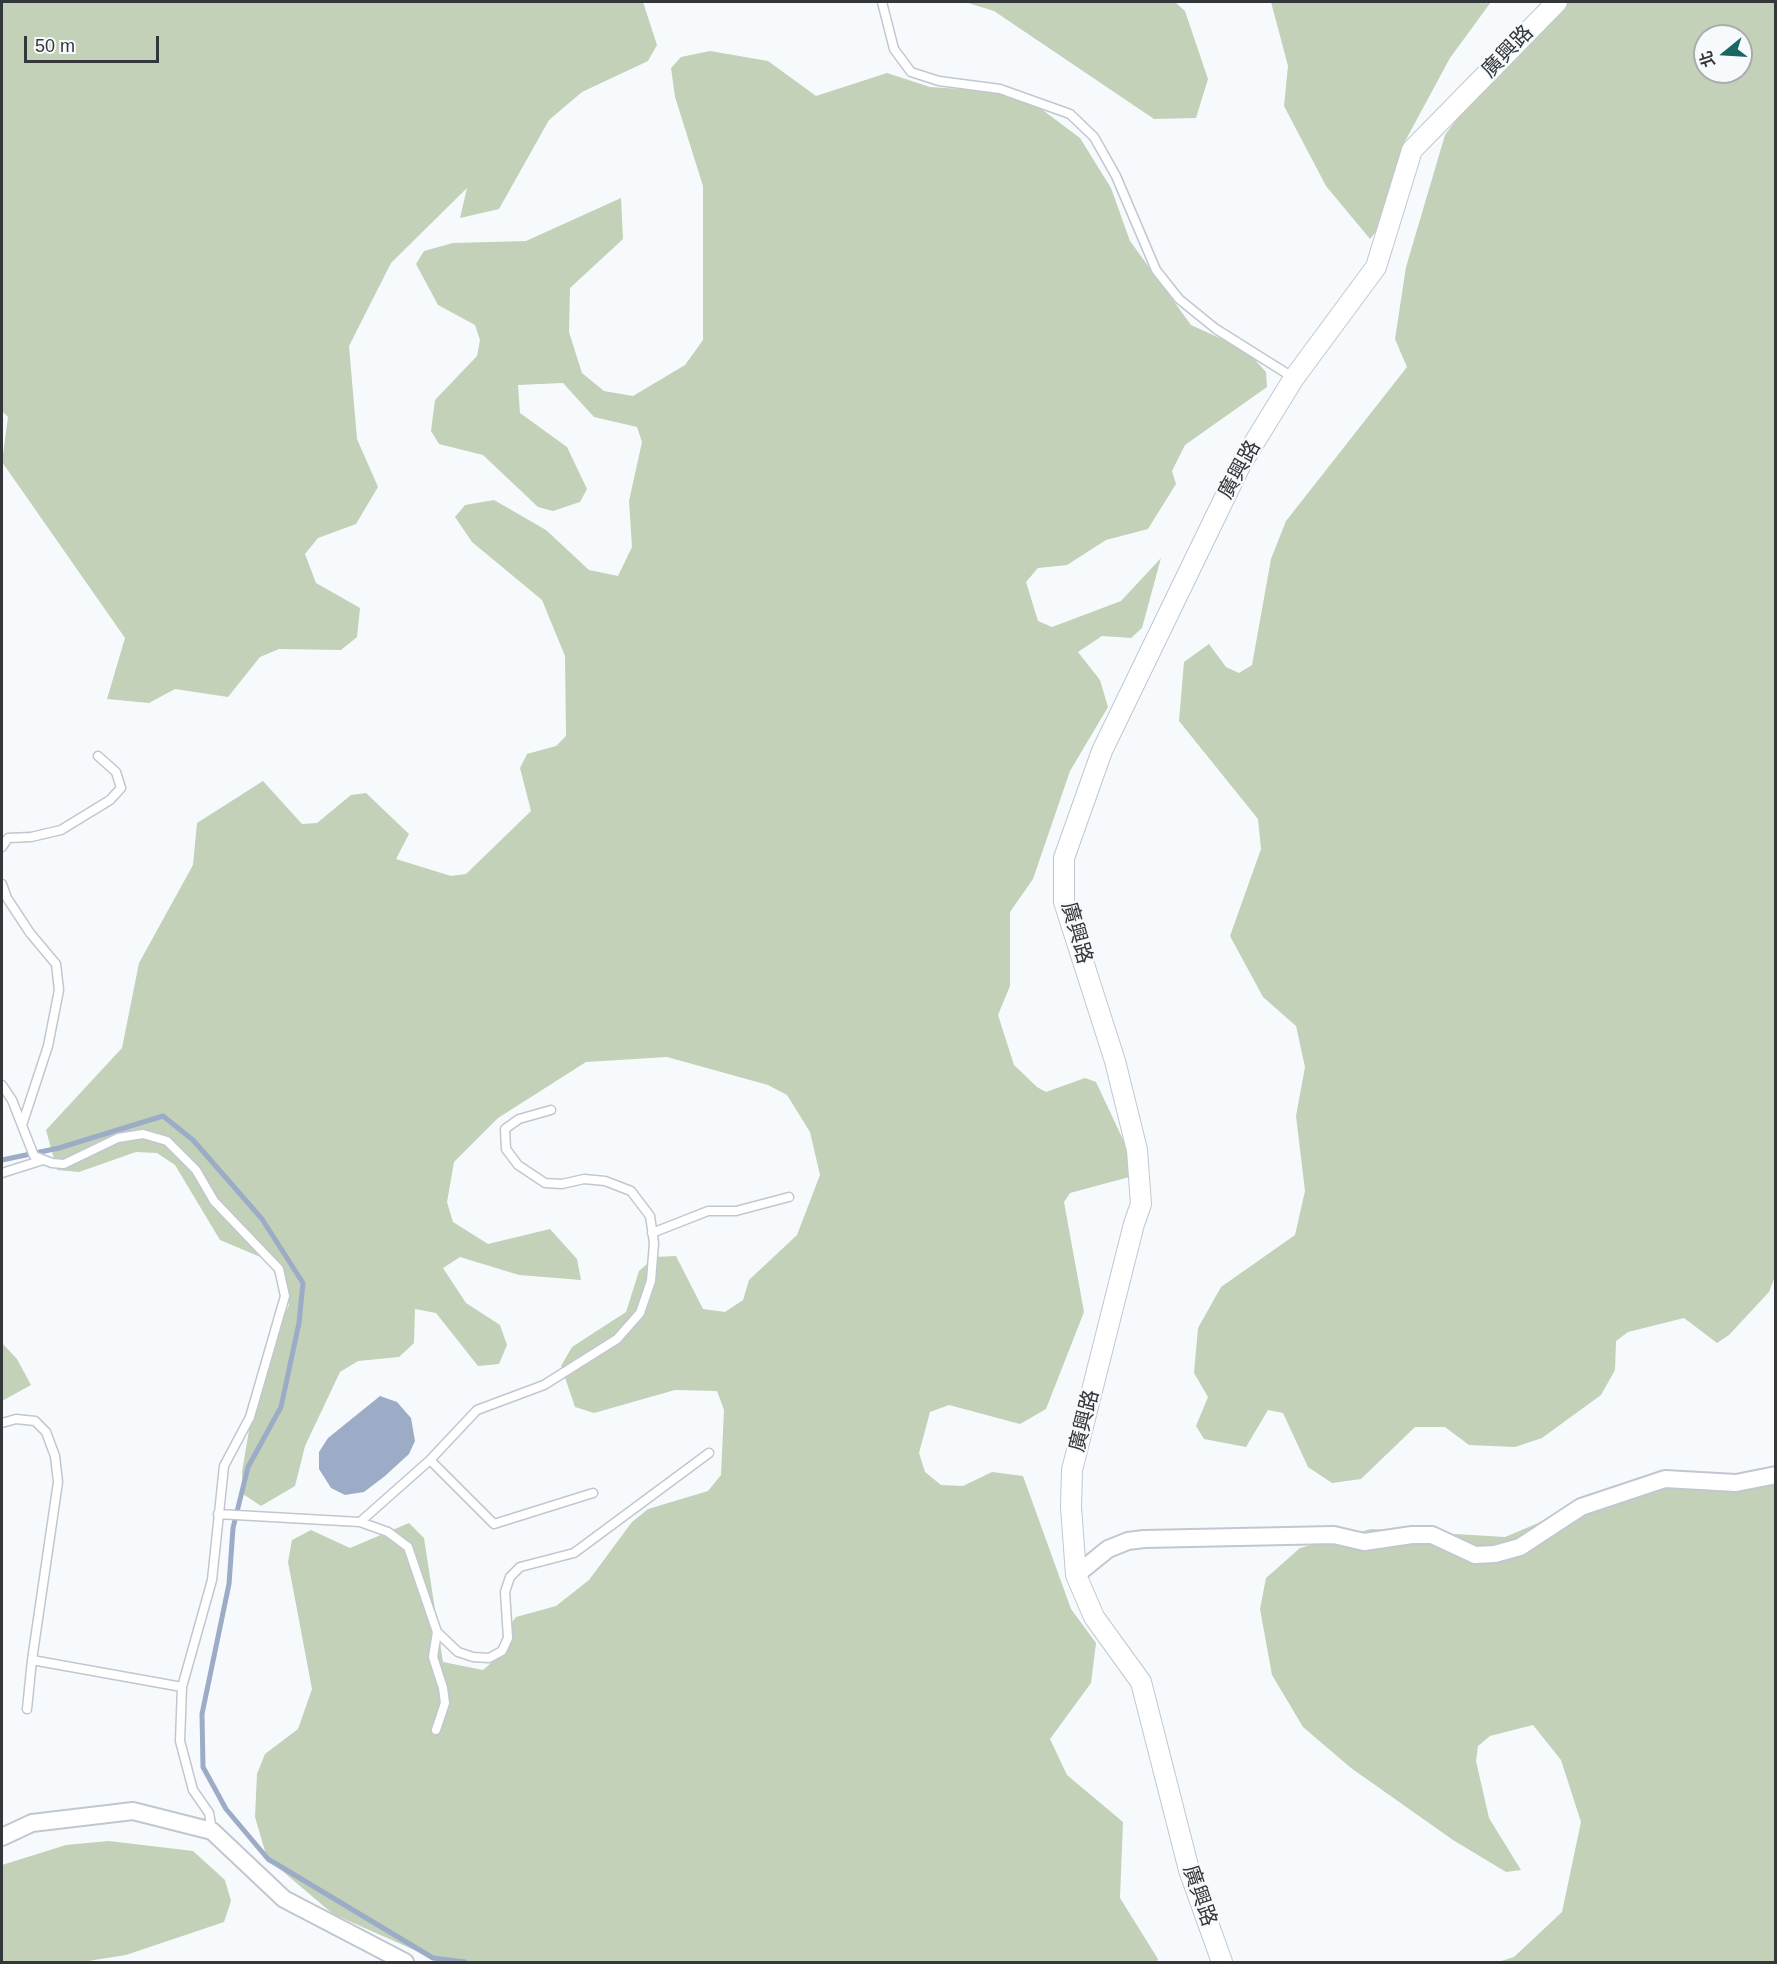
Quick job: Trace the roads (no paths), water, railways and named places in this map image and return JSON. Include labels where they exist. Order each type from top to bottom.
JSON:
[{"type":"street","name":"廣興路","points":[[1222,1962],[1189,1870],[1141,1682],[1094,1617],[1076,1575],[1071,1508],[1072,1470],[1141,1204],[1137,1150],[1115,1061],[1064,902],[1064,858],[1102,751],[1241,464],[1294,378],[1376,267],[1412,150],[1557,2]]},
{"type":"street","points":[[1076,1575],[1108,1549],[1128,1541],[1144,1539],[1334,1535],[1364,1542],[1412,1535],[1432,1535],[1475,1555],[1495,1554],[1520,1546],[1581,1507],[1665,1479],[1736,1483],[1776,1475]]},
{"type":"street","points":[[2,1837],[32,1823],[133,1811],[212,1831],[284,1899],[405,1962]]},
{"type":"lane","points":[[882,2],[894,49],[911,72],[939,81],[1000,90],[1070,114],[1094,136],[1116,176],[1156,270],[1179,299],[1216,328],[1294,378]]},
{"type":"lane","points":[[2,847],[8,838],[31,837],[61,830],[110,800],[121,788],[116,772],[98,756]]},
{"type":"lane","points":[[2,884],[7,898],[30,933],[56,964],[59,990],[48,1046],[21,1125]]},
{"type":"lane","points":[[2,1085],[12,1100],[34,1156],[43,1160],[64,1164],[118,1138],[127,1136],[143,1134],[166,1141],[196,1170],[214,1200],[279,1269],[285,1296],[250,1417],[224,1466],[221,1514],[212,1580],[182,1687],[180,1741],[193,1790],[209,1813],[212,1831]]},
{"type":"lane","points":[[360,1522],[430,1460],[477,1410],[544,1385],[617,1339],[640,1313],[651,1281],[654,1243],[650,1215],[631,1191],[605,1181],[584,1179],[562,1184],[545,1183],[518,1165],[506,1149],[505,1129],[519,1119],[551,1110]]},
{"type":"lane","points":[[2,1173],[43,1160]]},
{"type":"lane","points":[[652,1233],[708,1212],[736,1211],[789,1197]]},
{"type":"lane","points":[[2,1423],[16,1419],[35,1421],[46,1432],[55,1456],[58,1482],[27,1709]]},
{"type":"lane","points":[[437,1632],[458,1652],[473,1657],[489,1658],[502,1651],[508,1638],[505,1592],[510,1576],[520,1567],[574,1553],[709,1453]]},
{"type":"lane","points":[[430,1460],[494,1524],[593,1493]]},
{"type":"lane","points":[[221,1514],[360,1522],[388,1532],[408,1546],[437,1632],[433,1658],[443,1688],[445,1703],[436,1731]]},
{"type":"lane","points":[[32,1660],[182,1687]]},
{"type":"water","points":[[380,1396],[397,1402],[411,1418],[415,1441],[409,1454],[385,1476],[364,1492],[345,1495],[331,1488],[319,1469],[319,1452],[328,1438]]},
{"type":"waterway","points":[[2,1160],[59,1148],[163,1116],[193,1140],[262,1219],[303,1283],[299,1323],[281,1407],[248,1467],[233,1528],[229,1584],[202,1714],[203,1767],[226,1809],[268,1859],[433,1958],[465,1962]]}]
